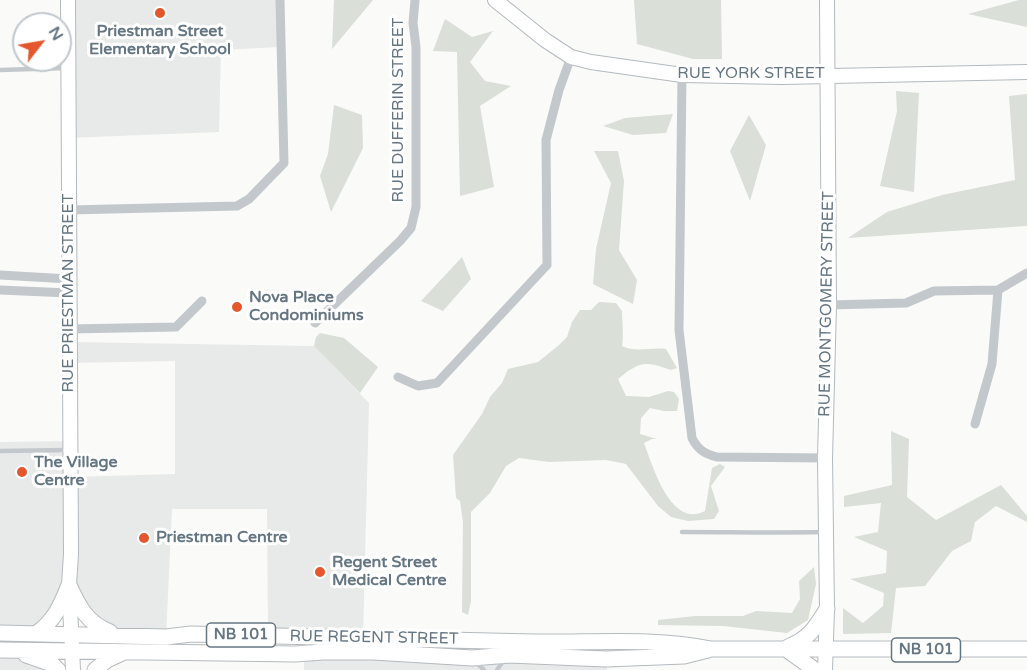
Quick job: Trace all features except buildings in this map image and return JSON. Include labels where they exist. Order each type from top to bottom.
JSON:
[{"type":"main road","points":[[37,633],[58,613],[69,585]]},
{"type":"main road","points":[[69,585],[88,620],[125,643],[95,670]]},
{"type":"main road","points":[[815,670],[786,649],[805,640],[827,609]]},
{"type":"main road","name":"RUE REGENT STREET","points":[[0,633],[72,633],[125,643],[295,654],[373,652],[472,658],[509,655]]},
{"type":"main road","name":"RUE REGENT STREET","points":[[0,650],[73,650],[191,634],[676,643],[711,649],[1027,649]]},
{"type":"main road","points":[[373,652],[399,647],[407,639]]},
{"type":"main road","points":[[546,656],[560,652],[571,642]]},
{"type":"main road","name":"RUE REGENT STREET","points":[[546,656],[606,659],[684,656],[711,649]]},
{"type":"main road","points":[[19,650],[30,658],[39,658],[52,664],[58,670]]},
{"type":"main road","name":"NB 101","points":[[509,655],[546,656]]},
{"type":"street","points":[[69,210],[237,206],[249,199],[284,163],[280,0]]},
{"type":"street","name":"RUE DUFFERIN STREET","points":[[315,323],[411,228],[416,207],[416,47],[413,23],[415,0]]},
{"type":"street","name":"RUE MONTGOMERY STREET","points":[[825,670],[827,609],[825,458],[829,305],[827,0]]},
{"type":"street","name":"RUE YORK STREET","points":[[504,3],[545,40],[571,57],[591,63],[682,75],[782,77],[1027,72]]},
{"type":"street","points":[[398,377],[418,386],[436,383],[548,265],[546,140],[558,90],[571,57]]},
{"type":"street","name":"RUE PRIESTMAN STREET","points":[[68,72],[71,554],[69,585],[73,670]]},
{"type":"street","points":[[682,75],[679,330],[692,438],[697,447],[706,454],[717,457],[825,458]]},
{"type":"street","points":[[829,305],[906,303],[934,291],[998,290],[1027,273]]},
{"type":"street","points":[[0,275],[69,286]]},
{"type":"street","points":[[0,290],[69,286]]},
{"type":"street","points":[[975,424],[992,364],[998,290]]},
{"type":"street","points":[[69,328],[176,327],[202,301]]},
{"type":"lane","points":[[0,451],[70,450]]},
{"type":"lane","points":[[682,532],[826,532]]},
{"type":"lane","points":[[497,670],[509,655]]},
{"type":"lane","points":[[472,658],[484,670]]},
{"type":"shaded area","points":[[68,0],[280,0],[280,47],[221,50],[219,132],[68,138],[68,72],[72,72],[72,12],[68,12]]},
{"type":"shaded area","points":[[334,0],[373,0],[332,49]]},
{"type":"shaded area","points":[[634,0],[721,0],[722,59],[693,59],[637,44]]},
{"type":"shaded area","points":[[1019,0],[1027,0],[1027,27],[968,14]]},
{"type":"shaded area","points":[[445,19],[472,37],[493,31],[470,62],[485,81],[511,86],[480,106],[494,187],[460,196],[457,52],[433,51]]},
{"type":"shaded area","points":[[896,91],[919,93],[914,192],[880,186],[897,111]]},
{"type":"shaded area","points":[[1027,94],[1027,226],[848,238],[887,212],[942,195],[1015,180],[1009,96]]},
{"type":"shaded area","points":[[334,105],[362,115],[363,148],[331,212],[320,176],[328,154]]},
{"type":"shaded area","points":[[673,114],[666,133],[633,135],[603,126],[625,118]]},
{"type":"shaded area","points":[[749,115],[766,145],[750,201],[730,151]]},
{"type":"shaded area","points":[[594,151],[618,151],[624,181],[619,250],[637,280],[633,304],[593,284],[596,249],[611,183]]},
{"type":"shaded area","points":[[462,257],[471,279],[443,311],[421,301]]},
{"type":"shaded area","points":[[599,302],[616,303],[622,311],[622,346],[633,349],[666,349],[677,368],[671,370],[642,364],[618,379],[626,396],[649,397],[668,391],[674,392],[679,399],[677,411],[650,408],[641,418],[640,434],[657,439],[644,443],[665,493],[682,511],[693,514],[705,511],[712,468],[720,464],[725,467],[711,486],[719,511],[714,519],[688,521],[671,517],[658,506],[626,464],[606,460],[549,462],[519,458],[506,466],[490,493],[471,512],[471,601],[468,615],[462,612],[463,522],[460,501],[456,498],[453,455],[482,414],[490,397],[502,383],[508,369],[538,362],[567,337],[572,322],[580,310],[591,310]]},
{"type":"shaded area","points":[[320,333],[344,338],[378,367],[360,393],[314,346],[316,337]]},
{"type":"shaded area","points":[[69,342],[314,346],[369,403],[363,637],[268,636],[267,509],[172,509],[166,637],[107,631],[69,586],[48,625],[0,633],[0,442],[70,441],[70,477],[175,474],[175,361],[69,363]]},
{"type":"shaded area","points":[[891,431],[909,439],[907,497],[936,520],[1001,485],[1027,516],[1027,522],[996,506],[975,522],[971,541],[952,551],[925,586],[896,588],[891,633],[843,634],[843,608],[863,623],[883,606],[884,593],[850,579],[886,573],[887,551],[854,537],[878,532],[881,503],[844,507],[844,496],[892,485]]},
{"type":"shaded area","points":[[814,567],[816,584],[808,620],[787,633],[723,626],[658,625],[658,620],[695,616],[743,616],[756,611],[792,613],[800,599],[799,581]]},
{"type":"shaded area","points":[[0,650],[58,670],[0,670]]},
{"type":"shaded area","points":[[304,654],[606,659],[607,670],[304,670]]},
{"type":"place","name":"Priestman Street Elementary School","points":[[160,13]]},
{"type":"place","name":"Nova Place Condominiums","points":[[237,307]]},
{"type":"place","name":"The Village Centre","points":[[22,472]]},
{"type":"place","name":"Priestman Centre","points":[[144,538]]},
{"type":"place","name":"Regent Street Medical Centre","points":[[320,572]]}]
